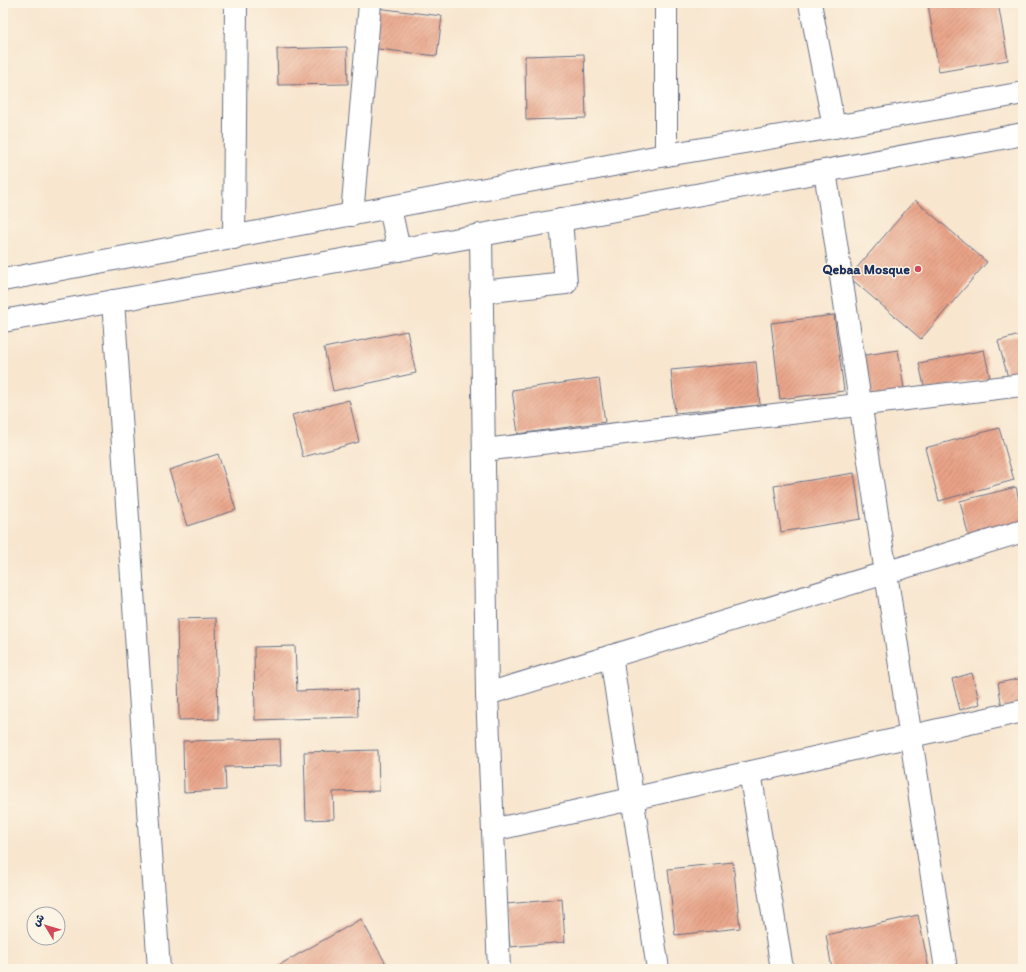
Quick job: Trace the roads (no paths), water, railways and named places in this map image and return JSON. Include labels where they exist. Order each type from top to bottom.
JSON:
[{"type":"street","points":[[234,238],[236,3]]},
{"type":"street","points":[[352,215],[370,3]]},
{"type":"street","points":[[666,3],[666,155]]},
{"type":"street","points":[[810,3],[834,127]]},
{"type":"street","points":[[3,280],[234,238],[666,155],[1023,93]]},
{"type":"street","points":[[3,321],[481,235],[1023,134]]},
{"type":"street","points":[[825,171],[946,969]]},
{"type":"street","points":[[390,208],[399,250]]},
{"type":"street","points":[[481,292],[566,283],[560,220]]},
{"type":"street","points":[[481,235],[487,694],[499,969]]},
{"type":"street","points":[[113,301],[159,969]]},
{"type":"street","points":[[484,450],[1023,385]]},
{"type":"street","points":[[487,694],[1023,531]]},
{"type":"street","points":[[611,656],[658,969]]},
{"type":"street","points":[[493,830],[1023,711]]},
{"type":"street","points":[[750,772],[782,969]]},
{"type":"place","name":"Qebaa Mosque","points":[[918,269]]}]
